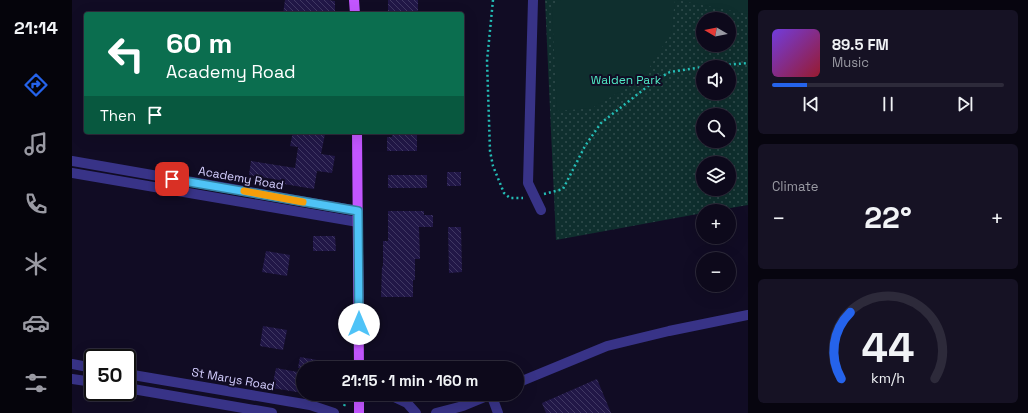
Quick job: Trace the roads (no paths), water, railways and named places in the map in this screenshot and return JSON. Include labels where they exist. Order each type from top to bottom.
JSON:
[{"type":"main road","points":[[354,0],[354,12]]},
{"type":"main road","points":[[356,134],[359,361]]},
{"type":"main road","points":[[359,401],[359,413]]},
{"type":"street","points":[[533,0],[528,183],[541,210]]},
{"type":"street","name":"Academy Road","points":[[72,161],[358,211]]},
{"type":"street","name":"Academy Road","points":[[72,173],[358,222]]},
{"type":"street","points":[[170,190],[172,179]]},
{"type":"street","points":[[524,380],[607,346],[669,331],[748,315]]},
{"type":"street","points":[[72,364],[84,366]]},
{"type":"street","name":"St Marys Road","points":[[136,375],[310,405],[334,413]]},
{"type":"street","points":[[72,378],[84,380]]},
{"type":"street","points":[[174,396],[176,382]]},
{"type":"street","points":[[136,390],[272,413]]},
{"type":"street","points":[[403,401],[407,403],[416,413]]},
{"type":"street","points":[[436,413],[463,406],[475,401]]},
{"type":"street","points":[[494,401],[498,413]]},
{"type":"park label","name":"Walden Park","points":[[626,80]]}]
